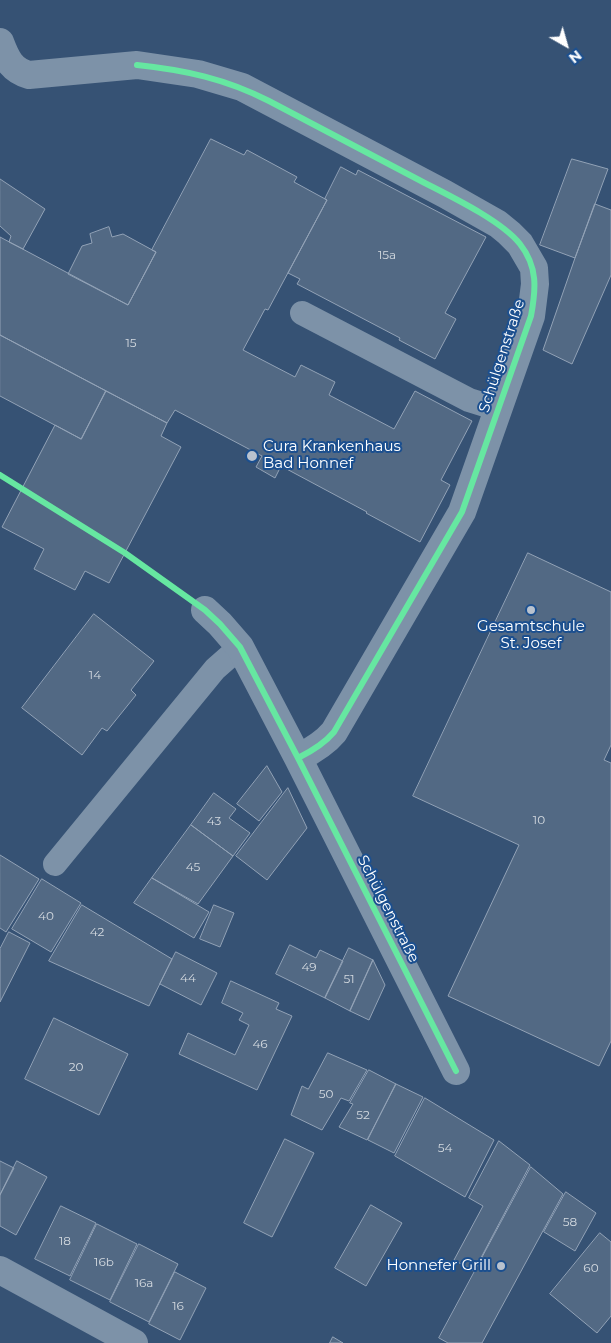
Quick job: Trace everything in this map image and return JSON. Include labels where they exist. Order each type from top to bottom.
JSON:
[{"type":"street","name":"Schülgenstraße","points":[[0,42],[10,64],[20,72],[29,75],[138,65],[198,74],[242,87],[498,224],[520,244],[534,268],[535,284],[531,316],[462,512],[334,732],[315,749],[298,758]]},
{"type":"street","name":"Schülgenstraße","points":[[205,610],[240,647],[456,1071]]},
{"type":"street","points":[[0,1270],[134,1343]]},
{"type":"lane","points":[[302,313],[469,400],[498,409]]},
{"type":"lane","points":[[55,864],[215,669],[240,647]]},
{"type":"building","points":[[211,139],[244,155],[247,150],[297,177],[294,182],[327,200],[268,310],[265,309],[243,350],[295,377],[301,365],[335,382],[329,395],[394,429],[415,391],[472,421],[441,480],[450,485],[420,542],[281,466],[275,478],[256,467],[262,456],[175,410],[167,423],[0,335],[0,237],[128,305],[156,252],[152,250]]},
{"type":"building","points":[[572,159],[608,169],[575,258],[540,245]]},
{"type":"building","points":[[341,167],[356,175],[358,170],[486,237],[445,313],[456,319],[435,359],[399,340],[400,338],[297,284],[300,279],[288,273],[327,200],[325,199]]},
{"type":"building","points":[[0,179],[45,209],[23,249],[9,242],[11,236],[0,226]]},
{"type":"building","points":[[595,204],[611,210],[611,275],[572,364],[543,350]]},
{"type":"building","points":[[109,227],[112,237],[123,234],[156,252],[128,305],[68,274],[82,246],[92,243],[90,234]]},
{"type":"building","points":[[0,335],[106,391],[81,439],[0,396]]},
{"type":"building","points":[[106,391],[167,423],[161,436],[181,447],[109,583],[85,571],[75,590],[34,569],[44,549],[2,527],[55,425],[81,439]]},
{"type":"building","points":[[528,553],[611,592],[611,745],[604,760],[611,763],[611,1041],[599,1066],[448,996],[519,845],[413,796]]},
{"type":"building","points":[[94,614],[154,661],[131,690],[136,695],[107,731],[102,728],[82,755],[22,708]]},
{"type":"building","points":[[267,766],[282,792],[259,821],[237,804]]},
{"type":"building","points":[[288,788],[307,828],[267,880],[236,856]]},
{"type":"building","points":[[214,793],[236,809],[229,818],[250,833],[233,856],[191,825]]},
{"type":"building","points":[[191,825],[233,856],[198,904],[152,878]]},
{"type":"building","points":[[0,855],[39,879],[6,932],[0,928]]},
{"type":"building","points":[[152,878],[209,912],[194,938],[134,903]]},
{"type":"building","points":[[42,879],[81,903],[51,952],[12,929]]},
{"type":"building","points":[[82,905],[172,959],[149,1006],[49,961]]},
{"type":"building","points":[[214,905],[234,913],[220,947],[200,939]]},
{"type":"building","points":[[9,932],[30,943],[0,1002],[0,949]]},
{"type":"building","points":[[290,945],[316,958],[320,950],[343,961],[325,998],[276,974]]},
{"type":"building","points":[[349,948],[373,960],[350,1011],[325,998]]},
{"type":"building","points":[[176,952],[217,973],[201,1005],[160,984]]},
{"type":"building","points":[[373,960],[385,985],[369,1020],[350,1011]]},
{"type":"building","points":[[231,981],[279,1003],[276,1009],[292,1016],[257,1090],[179,1054],[188,1033],[235,1055],[249,1025],[239,1020],[243,1013],[222,1003]]},
{"type":"building","points":[[54,1018],[128,1054],[99,1115],[25,1079]]},
{"type":"building","points":[[328,1053],[367,1070],[349,1101],[341,1098],[322,1130],[291,1115],[302,1086],[308,1089]]},
{"type":"building","points":[[369,1070],[396,1084],[367,1140],[339,1127],[353,1104],[350,1103]]},
{"type":"building","points":[[396,1084],[423,1097],[394,1153],[368,1140]]},
{"type":"building","points":[[425,1098],[494,1140],[465,1197],[395,1156]]},
{"type":"building","points":[[285,1139],[314,1153],[272,1237],[244,1223]]},
{"type":"building","points":[[499,1141],[530,1165],[474,1271],[454,1260],[483,1206],[469,1198]]},
{"type":"building","points":[[0,1161],[14,1168],[0,1195]]},
{"type":"building","points":[[17,1161],[47,1177],[16,1235],[0,1226],[0,1195]]},
{"type":"building","name":"Honnefer Grill","points":[[531,1167],[563,1194],[482,1343],[448,1343],[439,1338]]},
{"type":"building","points":[[566,1192],[596,1213],[575,1251],[544,1232]]},
{"type":"building","points":[[371,1205],[402,1223],[366,1286],[335,1268]]},
{"type":"building","points":[[61,1206],[96,1223],[70,1276],[35,1259]]},
{"type":"building","points":[[97,1224],[137,1244],[110,1300],[70,1280]]},
{"type":"building","points":[[600,1233],[611,1242],[611,1316],[597,1333],[550,1294]]},
{"type":"building","points":[[139,1244],[178,1264],[149,1322],[110,1302]]},
{"type":"building","points":[[175,1272],[206,1288],[180,1340],[149,1324]]},
{"type":"building","points":[[333,1337],[343,1343],[330,1343]]},
{"type":"cycle path","points":[[137,65],[172,70],[221,81],[269,101],[487,217],[520,244],[533,270],[534,297],[531,316],[462,512],[334,732],[318,747],[298,758]]},
{"type":"cycle path","points":[[0,475],[125,553],[205,610],[240,647],[456,1071]]},
{"type":"place","name":"Cura Krankenhaus Bad Honnef","points":[[252,456]]},
{"type":"place","name":"Gesamtschule St. Josef","points":[[531,610]]},
{"type":"place","name":"Honnefer Grill","points":[[501,1266]]}]
